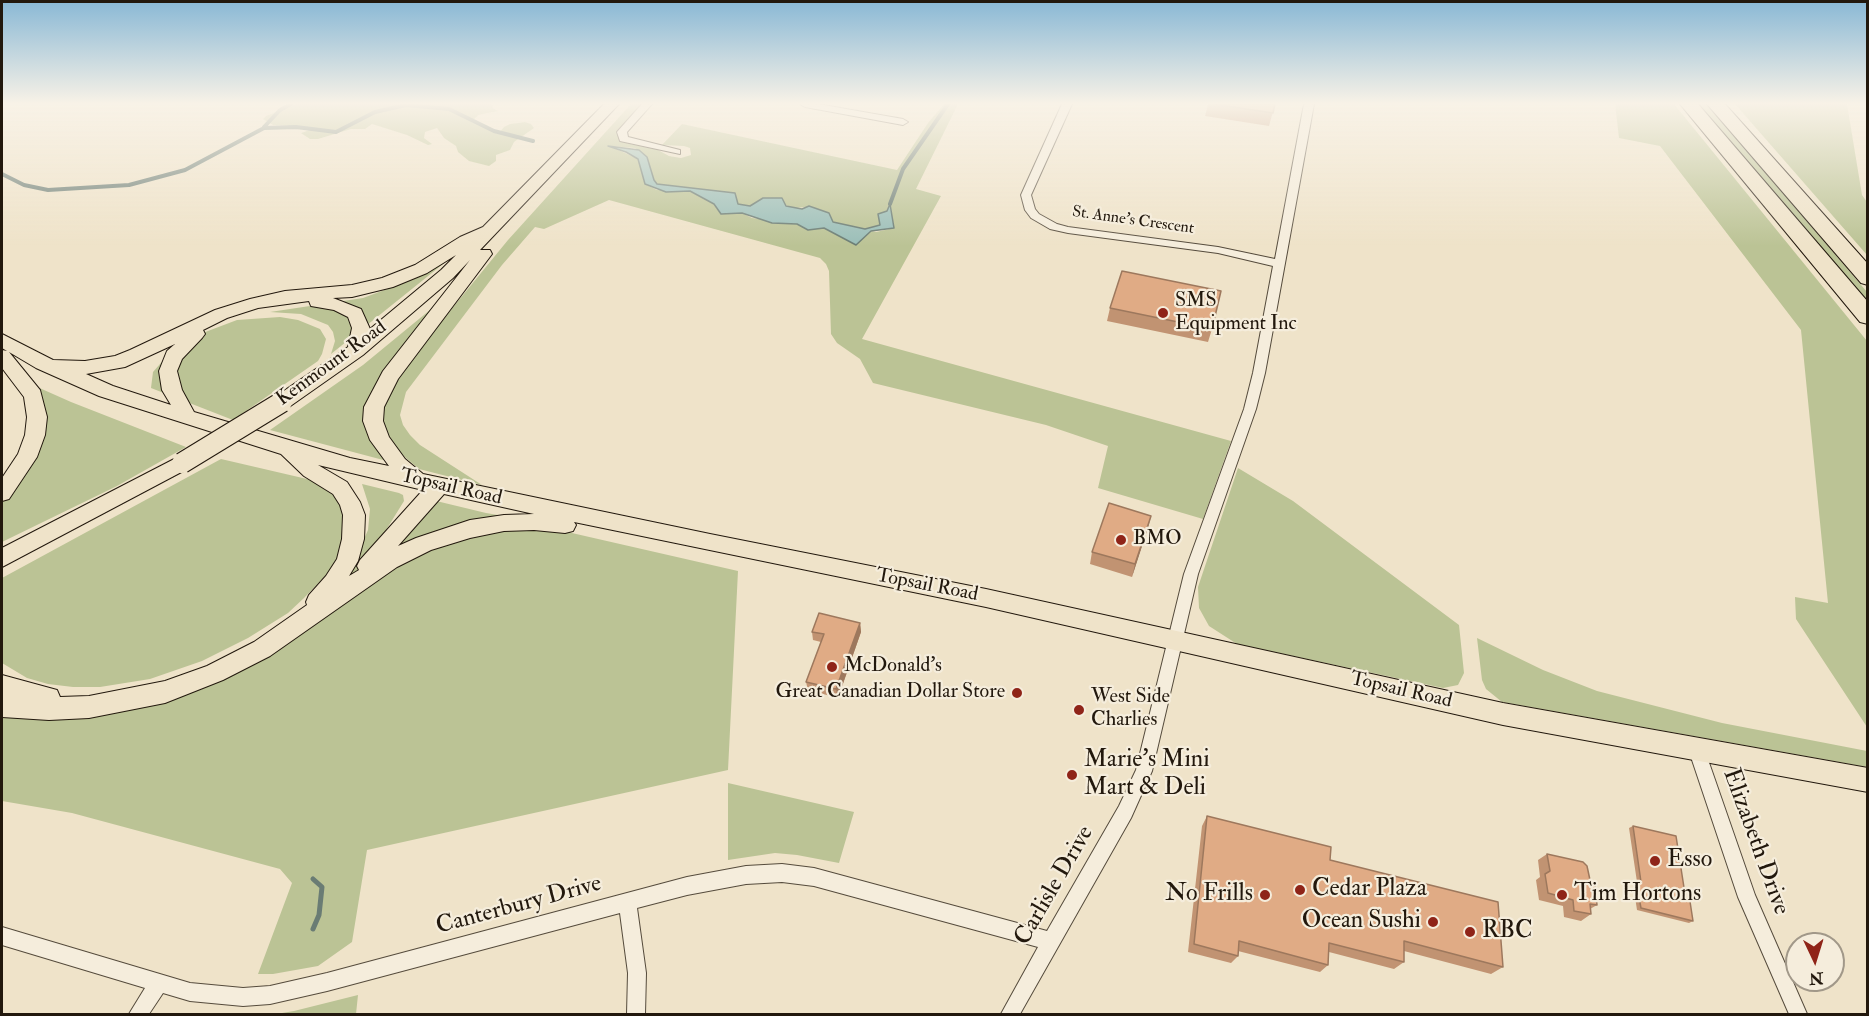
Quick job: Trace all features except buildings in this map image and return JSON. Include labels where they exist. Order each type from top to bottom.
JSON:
[{"type":"highway","points":[[1719,151],[1803,251],[1823,264],[1828,282],[1868,333]]},
{"type":"highway","points":[[1729,151],[1868,317]]},
{"type":"highway","points":[[1759,151],[1855,259]]},
{"type":"highway","points":[[1767,151],[1844,240],[1868,278]]},
{"type":"main road","name":"Kenmount Road","points":[[2,558],[182,464],[282,402],[356,350],[419,299],[493,229],[567,151]]},
{"type":"main road","points":[[337,597],[376,557],[429,483],[398,464],[380,440],[373,417],[376,402],[390,376],[488,249],[517,203]]},
{"type":"main road","points":[[43,363],[76,368],[107,365],[137,355],[221,314],[256,303],[285,297],[357,290],[393,281],[421,269],[466,241],[493,229]]},
{"type":"main road","points":[[187,417],[169,384],[170,364],[179,348],[194,335],[233,315],[294,302],[338,305],[351,310],[358,317],[361,328],[356,350]]},
{"type":"main road","points":[[106,391],[176,337]]},
{"type":"main road","name":"Topsail Road","points":[[2,340],[43,363],[106,391],[285,448],[350,466],[986,598],[1493,712],[1697,751],[1868,780]]},
{"type":"main road","points":[[2,356],[33,395],[37,417],[35,435],[27,457],[2,493]]},
{"type":"main road","points":[[2,686],[25,694],[57,699],[103,696],[146,689],[174,681],[232,657],[274,634],[308,610],[329,589],[343,569],[350,553],[355,523],[350,502],[343,491],[311,470],[285,448]]},
{"type":"main road","points":[[2,706],[49,709],[89,707],[165,692],[208,676],[282,637],[389,561],[438,539],[487,526],[534,522],[661,532]]},
{"type":"main road","points":[[2,563],[26,546]]},
{"type":"street","name":"St. Anne's Crescent","points":[[1046,151],[1026,195],[1030,210],[1035,216],[1054,226],[1075,232],[1218,249],[1279,264]]},
{"type":"street","points":[[1175,640],[1191,574],[1250,409],[1300,151]]},
{"type":"street","name":"Carlisle Drive","points":[[1010,1014],[1050,941],[1083,888],[1140,780],[1175,640]]},
{"type":"street","name":"Elizabeth Drive","points":[[1697,751],[1747,897],[1798,1014]]},
{"type":"street","name":"Canterbury Drive","points":[[2,936],[158,984],[216,995],[270,994],[327,982],[627,902],[718,880],[766,873],[797,874],[907,901],[1050,941]]},
{"type":"street","points":[[627,902],[637,973],[636,1014]]},
{"type":"street","points":[[138,1014],[158,984]]},
{"type":"green space","points":[[506,151],[496,155],[496,161],[489,166],[469,161],[458,152]]},
{"type":"green space","points":[[588,151],[622,151],[638,159],[645,184],[657,190],[690,191],[728,214],[742,213],[752,218],[797,224],[807,230],[824,228],[856,244],[871,231],[894,228],[890,204],[881,225],[865,229],[833,222],[829,213],[806,207],[795,208],[763,198],[750,206],[738,204],[716,192],[657,184],[647,157],[640,151],[661,151],[681,158],[691,155],[690,151],[810,151],[897,170],[909,151],[935,151],[916,189],[941,196],[862,339],[1231,441],[1203,519],[1098,488],[1108,446],[1046,425],[873,383],[860,359],[837,343],[831,334],[829,271],[820,258],[609,200],[544,229],[535,227],[502,265],[406,392],[400,415],[410,435],[420,445],[482,485],[419,469],[393,447],[383,426],[382,404],[404,367],[508,240]]},
{"type":"green space","points":[[1664,151],[1713,151],[1867,341],[1867,727],[1796,619],[1795,597],[1828,603],[1801,330]]},
{"type":"green space","points":[[1737,151],[1747,151],[1867,292],[1867,304]]},
{"type":"green space","points":[[1776,151],[1855,151],[1862,195],[1867,202],[1867,255]]},
{"type":"green space","points":[[448,260],[331,354],[335,341],[328,325],[301,314],[270,312],[363,298],[414,279]]},
{"type":"green space","points":[[436,305],[386,374],[372,440],[387,461],[270,430],[363,365]]},
{"type":"green space","points":[[280,317],[298,320],[320,329],[326,339],[322,354],[318,361],[233,420],[151,388],[153,372],[167,356],[200,334],[237,320]]},
{"type":"green space","points":[[8,374],[71,402],[186,447],[117,486],[2,542],[2,493],[30,432],[24,395]]},
{"type":"green space","points":[[221,459],[350,489],[355,528],[332,569],[288,613],[248,638],[202,661],[150,679],[100,687],[73,687],[48,684],[27,678],[2,663],[2,578]]},
{"type":"green space","points":[[1238,468],[1293,501],[1459,625],[1464,673],[1458,685],[1443,688],[1237,644],[1209,626],[1199,608],[1198,587]]},
{"type":"green space","points":[[362,484],[399,493],[403,495],[404,501],[370,556],[353,577],[310,607],[364,539],[368,530],[370,509]]},
{"type":"green space","points":[[428,499],[486,513],[509,517],[380,555]]},
{"type":"green space","points":[[550,528],[738,571],[728,770],[367,850],[352,942],[318,966],[273,974],[258,974],[292,883],[280,869],[72,813],[2,801],[2,714],[32,716],[153,704],[413,555],[486,530]]},
{"type":"green space","points":[[1477,638],[1543,670],[1597,691],[1722,723],[1867,751],[1867,767],[1502,702],[1486,689],[1482,680]]},
{"type":"green space","points":[[728,783],[854,812],[839,863],[775,853],[728,860]]},
{"type":"green space","points":[[358,995],[356,1014],[276,1014],[294,1011]]},
{"type":"water","points":[[624,151],[641,151],[647,157],[657,184],[735,193],[738,204],[750,206],[763,198],[782,198],[786,206],[802,209],[809,206],[829,213],[833,222],[865,229],[880,225],[878,214],[887,211],[890,204],[894,228],[871,231],[856,245],[824,228],[808,230],[797,224],[772,223],[742,213],[721,214],[714,204],[690,191],[666,192],[645,184],[638,159]]},
{"type":"waterway","points":[[2,174],[24,185],[48,190],[129,185],[185,170],[220,151]]},
{"type":"waterway","points":[[890,204],[903,169],[915,151]]},
{"type":"waterway","points":[[313,879],[322,887],[319,915],[313,929]]},
{"type":"place","name":"SMS Equipment Inc","points":[[1163,313]]},
{"type":"place","name":"BMO","points":[[1121,540]]},
{"type":"place","name":"McDonald's","points":[[832,667]]},
{"type":"place","name":"Great Canadian Dollar Store","points":[[1017,693]]},
{"type":"place","name":"West Side Charlies","points":[[1079,710]]},
{"type":"place","name":"Marie's Mini Mart & Deli","points":[[1072,775]]},
{"type":"place","name":"Esso","points":[[1655,861]]},
{"type":"place","name":"Cedar Plaza","points":[[1300,890]]},
{"type":"place","name":"No Frills","points":[[1265,895]]},
{"type":"place","name":"Tim Hortons","points":[[1562,895]]},
{"type":"place","name":"Ocean Sushi","points":[[1433,922]]},
{"type":"place","name":"RBC","points":[[1470,932]]}]
